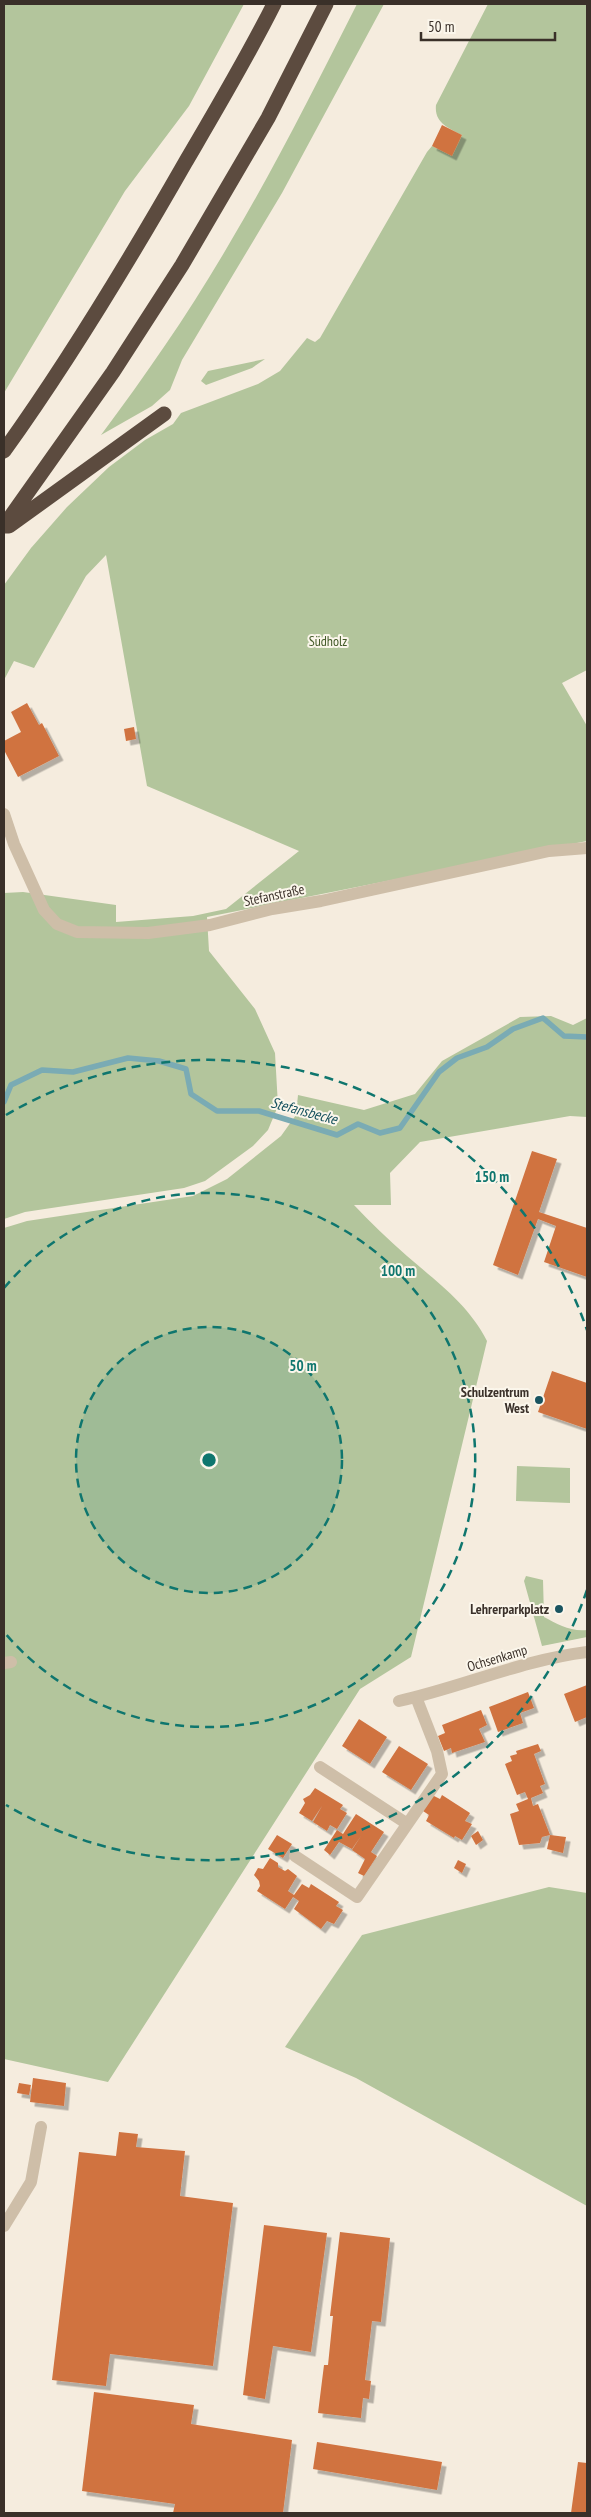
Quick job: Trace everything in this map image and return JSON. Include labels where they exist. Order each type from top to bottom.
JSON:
[{"type":"highway","points":[[4,451],[34,409],[140,242],[237,74],[274,4]]},
{"type":"highway","points":[[4,526],[113,372],[182,265],[268,118],[326,4]]},
{"type":"highway","points":[[4,530],[164,414]]},
{"type":"street","name":"Stefanstraße","points":[[4,814],[9,840],[44,910],[57,924],[77,932],[148,934],[210,925],[272,909],[321,901],[549,851],[587,848]]},
{"type":"street","name":"Ochsenkamp","points":[[399,1701],[531,1662],[587,1652]]},
{"type":"street","points":[[295,1856],[357,1897],[406,1823],[442,1774],[437,1751],[416,1697]]},
{"type":"street","points":[[320,1767],[406,1823]]},
{"type":"street","points":[[4,2226],[31,2182],[41,2126]]},
{"type":"green space","points":[[4,4],[244,4],[189,106],[125,191],[4,393]]},
{"type":"green space","points":[[357,4],[384,4],[282,193],[182,360],[170,390],[152,406],[101,435],[170,339],[217,264],[281,152]]},
{"type":"green space","name":"Südholz","points":[[488,4],[587,4],[587,670],[562,683],[587,726],[587,841],[207,917],[209,951],[255,1009],[275,1053],[278,1106],[268,1130],[253,1146],[205,1181],[184,1188],[25,1212],[4,1219],[4,893],[23,892],[116,905],[116,922],[193,916],[226,909],[299,851],[147,786],[106,555],[86,576],[34,668],[14,661],[4,680],[4,585],[31,548],[67,507],[109,467],[145,440],[173,424],[181,413],[258,384],[280,371],[307,338],[315,342],[320,338],[427,152],[432,146],[452,155],[462,135],[440,121],[437,116],[436,105]]},
{"type":"green space","points":[[265,359],[252,368],[206,385],[201,381],[208,371]]},
{"type":"green space","points":[[551,1016],[573,1025],[587,1018],[587,1117],[570,1116],[420,1142],[390,1173],[391,1205],[354,1205],[386,1237],[462,1305],[480,1328],[487,1341],[411,1657],[360,1689],[108,2082],[4,2059],[4,1228],[27,1221],[193,1196],[227,1179],[281,1136],[296,1115],[298,1095],[364,1110],[415,1094],[442,1061],[520,1017]]},
{"type":"green space","points":[[517,1466],[570,1468],[570,1503],[516,1501]]},
{"type":"green space","points":[[526,1576],[543,1580],[544,1617],[570,1629],[587,1630],[587,1637],[542,1646],[524,1581]]},
{"type":"green space","points":[[549,1887],[587,1893],[587,2206],[356,2078],[285,2047],[362,1935]]},
{"type":"building","points":[[442,125],[462,135],[452,156],[432,146]]},
{"type":"building","points":[[27,703],[39,725],[42,723],[59,756],[18,777],[4,750],[4,741],[21,732],[11,712]]},
{"type":"building","points":[[134,727],[136,739],[126,741],[124,729]]},
{"type":"building","points":[[532,1151],[557,1159],[539,1212],[587,1228],[587,1277],[544,1262],[556,1226],[538,1219],[518,1275],[493,1265]]},
{"type":"building","points":[[552,1371],[587,1383],[587,1429],[538,1412]]},
{"type":"building","points":[[587,1685],[587,1717],[575,1722],[564,1694]]},
{"type":"building","points":[[528,1692],[534,1708],[520,1713],[523,1723],[498,1732],[489,1707]]},
{"type":"building","points":[[481,1710],[487,1725],[479,1729],[485,1742],[452,1753],[451,1748],[444,1751],[438,1736],[445,1733],[442,1725]]},
{"type":"building","points":[[359,1719],[387,1737],[370,1764],[342,1746]]},
{"type":"building","points":[[538,1744],[541,1751],[534,1754],[545,1784],[540,1786],[543,1793],[531,1798],[533,1806],[538,1804],[550,1835],[542,1837],[540,1843],[519,1845],[510,1814],[519,1811],[516,1804],[528,1799],[525,1792],[517,1795],[505,1764],[512,1761],[510,1756],[517,1754],[516,1751]]},
{"type":"building","points":[[399,1746],[428,1764],[411,1790],[382,1772]]},
{"type":"building","points":[[315,1788],[343,1805],[340,1809],[347,1813],[337,1829],[330,1825],[327,1831],[313,1822],[322,1806],[312,1821],[299,1813],[305,1803],[303,1799],[310,1795]]},
{"type":"building","points":[[432,1795],[440,1799],[442,1795],[470,1813],[465,1821],[472,1824],[462,1840],[455,1836],[454,1838],[426,1821],[429,1815],[423,1811]]},
{"type":"building","points":[[356,1814],[384,1832],[371,1852],[377,1856],[364,1876],[358,1873],[365,1859],[352,1850],[361,1836],[352,1849],[339,1842],[330,1855],[324,1850],[337,1830],[343,1834]]},
{"type":"building","points":[[478,1831],[483,1840],[476,1845],[471,1836]]},
{"type":"building","points":[[277,1835],[292,1844],[283,1858],[268,1849]]},
{"type":"building","points":[[550,1835],[566,1837],[563,1853],[547,1849]]},
{"type":"building","points":[[270,1858],[278,1863],[278,1867],[285,1871],[288,1869],[297,1876],[288,1891],[294,1895],[302,1884],[309,1888],[311,1884],[339,1902],[336,1906],[343,1910],[334,1924],[327,1921],[321,1929],[294,1909],[299,1901],[293,1897],[285,1909],[257,1891],[260,1886],[259,1881],[254,1875],[258,1868],[263,1869]]},
{"type":"building","points":[[458,1860],[466,1864],[462,1873],[454,1868]]},
{"type":"building","points":[[33,2078],[66,2083],[64,2106],[30,2102]]},
{"type":"building","points":[[19,2083],[31,2085],[29,2095],[17,2093]]},
{"type":"building","points":[[119,2132],[138,2134],[136,2147],[185,2151],[180,2196],[233,2203],[213,2366],[110,2354],[106,2386],[52,2380],[79,2152],[116,2156]]},
{"type":"building","points":[[264,2225],[327,2233],[311,2352],[273,2346],[265,2399],[243,2395]]},
{"type":"building","points":[[340,2232],[390,2238],[381,2322],[372,2321],[365,2380],[371,2381],[369,2399],[363,2398],[361,2418],[318,2413],[324,2365],[328,2365],[333,2316],[330,2316]]},
{"type":"building","points":[[94,2392],[194,2405],[191,2424],[292,2440],[283,2513],[173,2513],[175,2504],[82,2491]]},
{"type":"building","points":[[317,2442],[442,2462],[437,2490],[313,2469]]},
{"type":"building","points":[[578,2462],[587,2463],[587,2513],[571,2513]]},
{"type":"waterway","name":"Stefansbecke","points":[[4,1102],[11,1085],[42,1070],[73,1072],[128,1058],[159,1061],[186,1069],[191,1094],[217,1111],[259,1111],[337,1135],[358,1124],[380,1133],[400,1128],[439,1072],[457,1058],[487,1047],[513,1029],[543,1018],[564,1036],[587,1037]]},
{"type":"place","name":"Schulzentrum West","points":[[539,1400]]},
{"type":"place","name":"Lehrerparkplatz","points":[[559,1609]]}]
